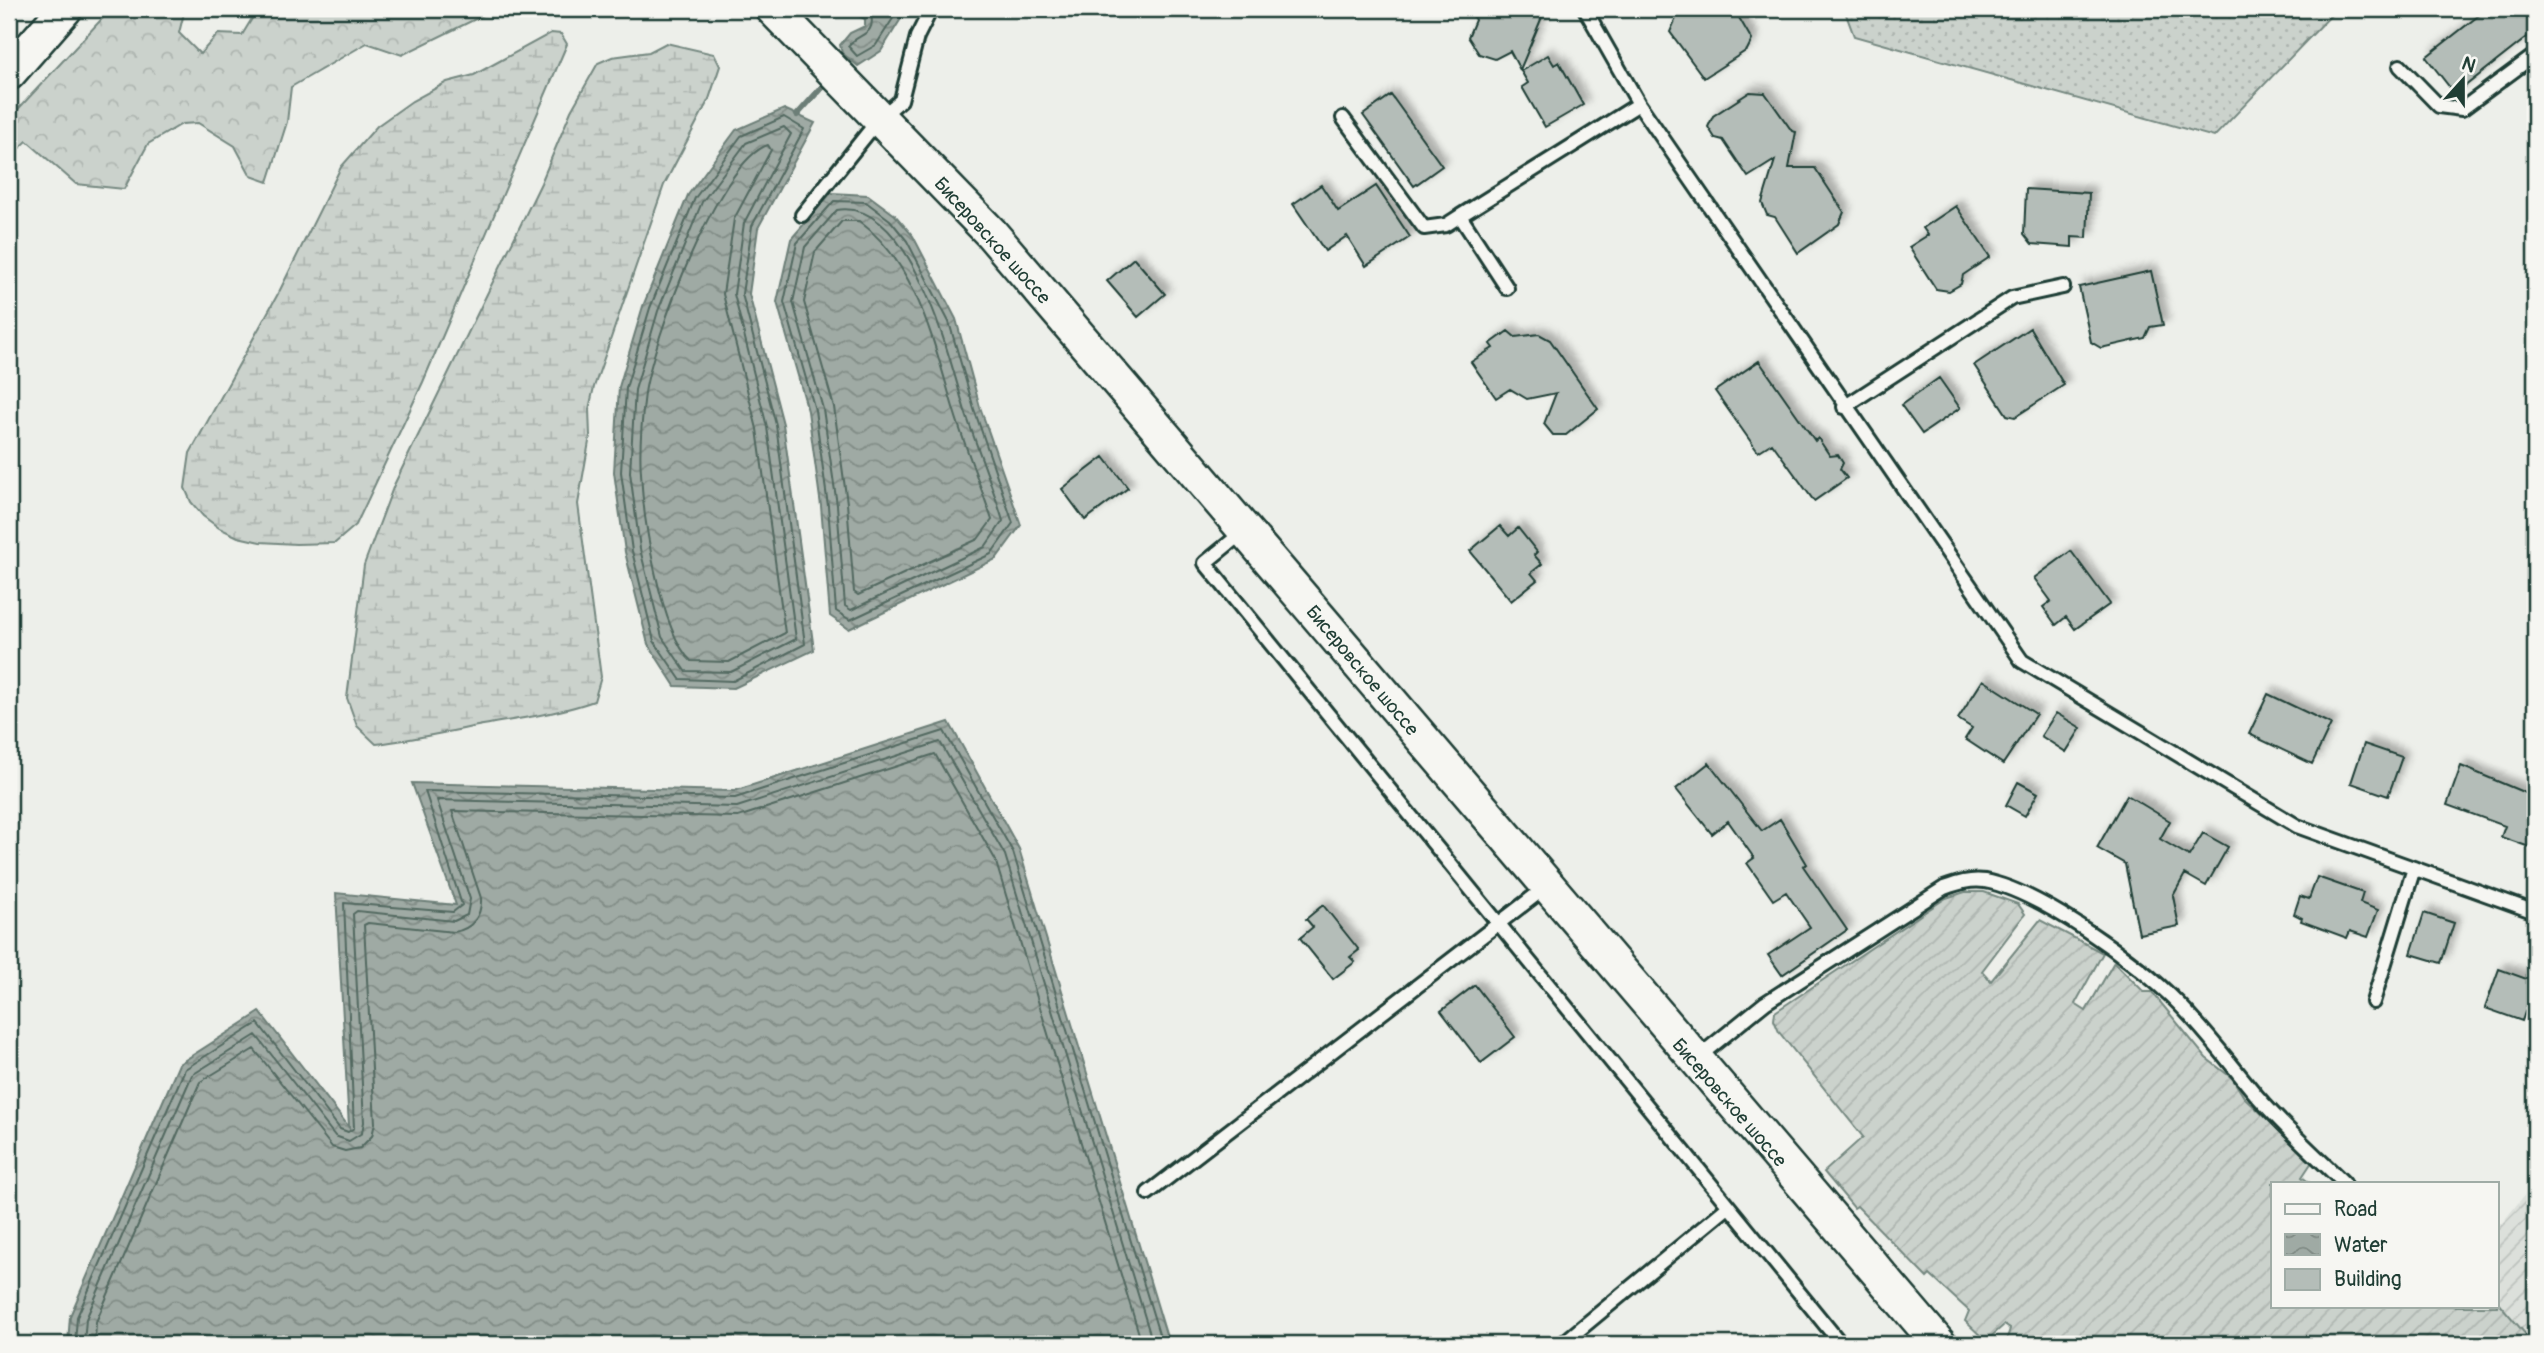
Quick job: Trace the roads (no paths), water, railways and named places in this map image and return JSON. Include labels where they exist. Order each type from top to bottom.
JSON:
[{"type":"main road","points":[[9,73],[65,9]]},
{"type":"main road","name":"Бисеровское шоссе","points":[[773,9],[991,233],[1694,1061],[1939,1344]]},
{"type":"lane","points":[[802,215],[879,119],[901,100],[917,37],[932,9]]},
{"type":"lane","points":[[1586,9],[1639,104],[1844,407],[2022,661],[2297,826],[2535,912]]},
{"type":"lane","points":[[2400,66],[2439,106],[2462,110],[2535,55]]},
{"type":"lane","points":[[1343,118],[1424,228],[1447,225],[1639,104]]},
{"type":"lane","points":[[1460,216],[1507,288]]},
{"type":"lane","points":[[1844,407],[2012,298],[2063,287]]},
{"type":"lane","points":[[1245,530],[1205,563],[1840,1344]]},
{"type":"lane","points":[[2373,1002],[2414,868]]},
{"type":"lane","points":[[1694,1061],[1765,1003],[1935,894],[1964,881],[1984,881],[2006,887],[2041,904],[2114,948],[2152,978],[2187,1013],[2257,1096],[2343,1182]]},
{"type":"lane","points":[[1148,1193],[1500,926],[1546,887]]},
{"type":"lane","points":[[1562,1344],[1728,1207]]},
{"type":"water","points":[[844,9],[907,9],[881,51],[858,66],[842,53],[840,45],[850,33],[865,26],[865,19],[857,15],[845,16]]},
{"type":"water","points":[[784,109],[815,123],[758,228],[749,294],[783,424],[814,650],[734,688],[675,686],[648,644],[625,552],[614,472],[619,387],[643,306],[688,195],[736,130]]},
{"type":"water","points":[[831,193],[868,195],[895,215],[913,236],[956,319],[980,407],[1021,525],[996,559],[849,629],[830,616],[821,506],[808,411],[777,302],[791,239]]},
{"type":"water","points":[[949,722],[1019,849],[1169,1344],[68,1344],[70,1316],[179,1064],[260,1012],[349,1127],[336,893],[456,905],[412,783],[734,791]]},
{"type":"waterway","points":[[797,115],[822,87]]}]
